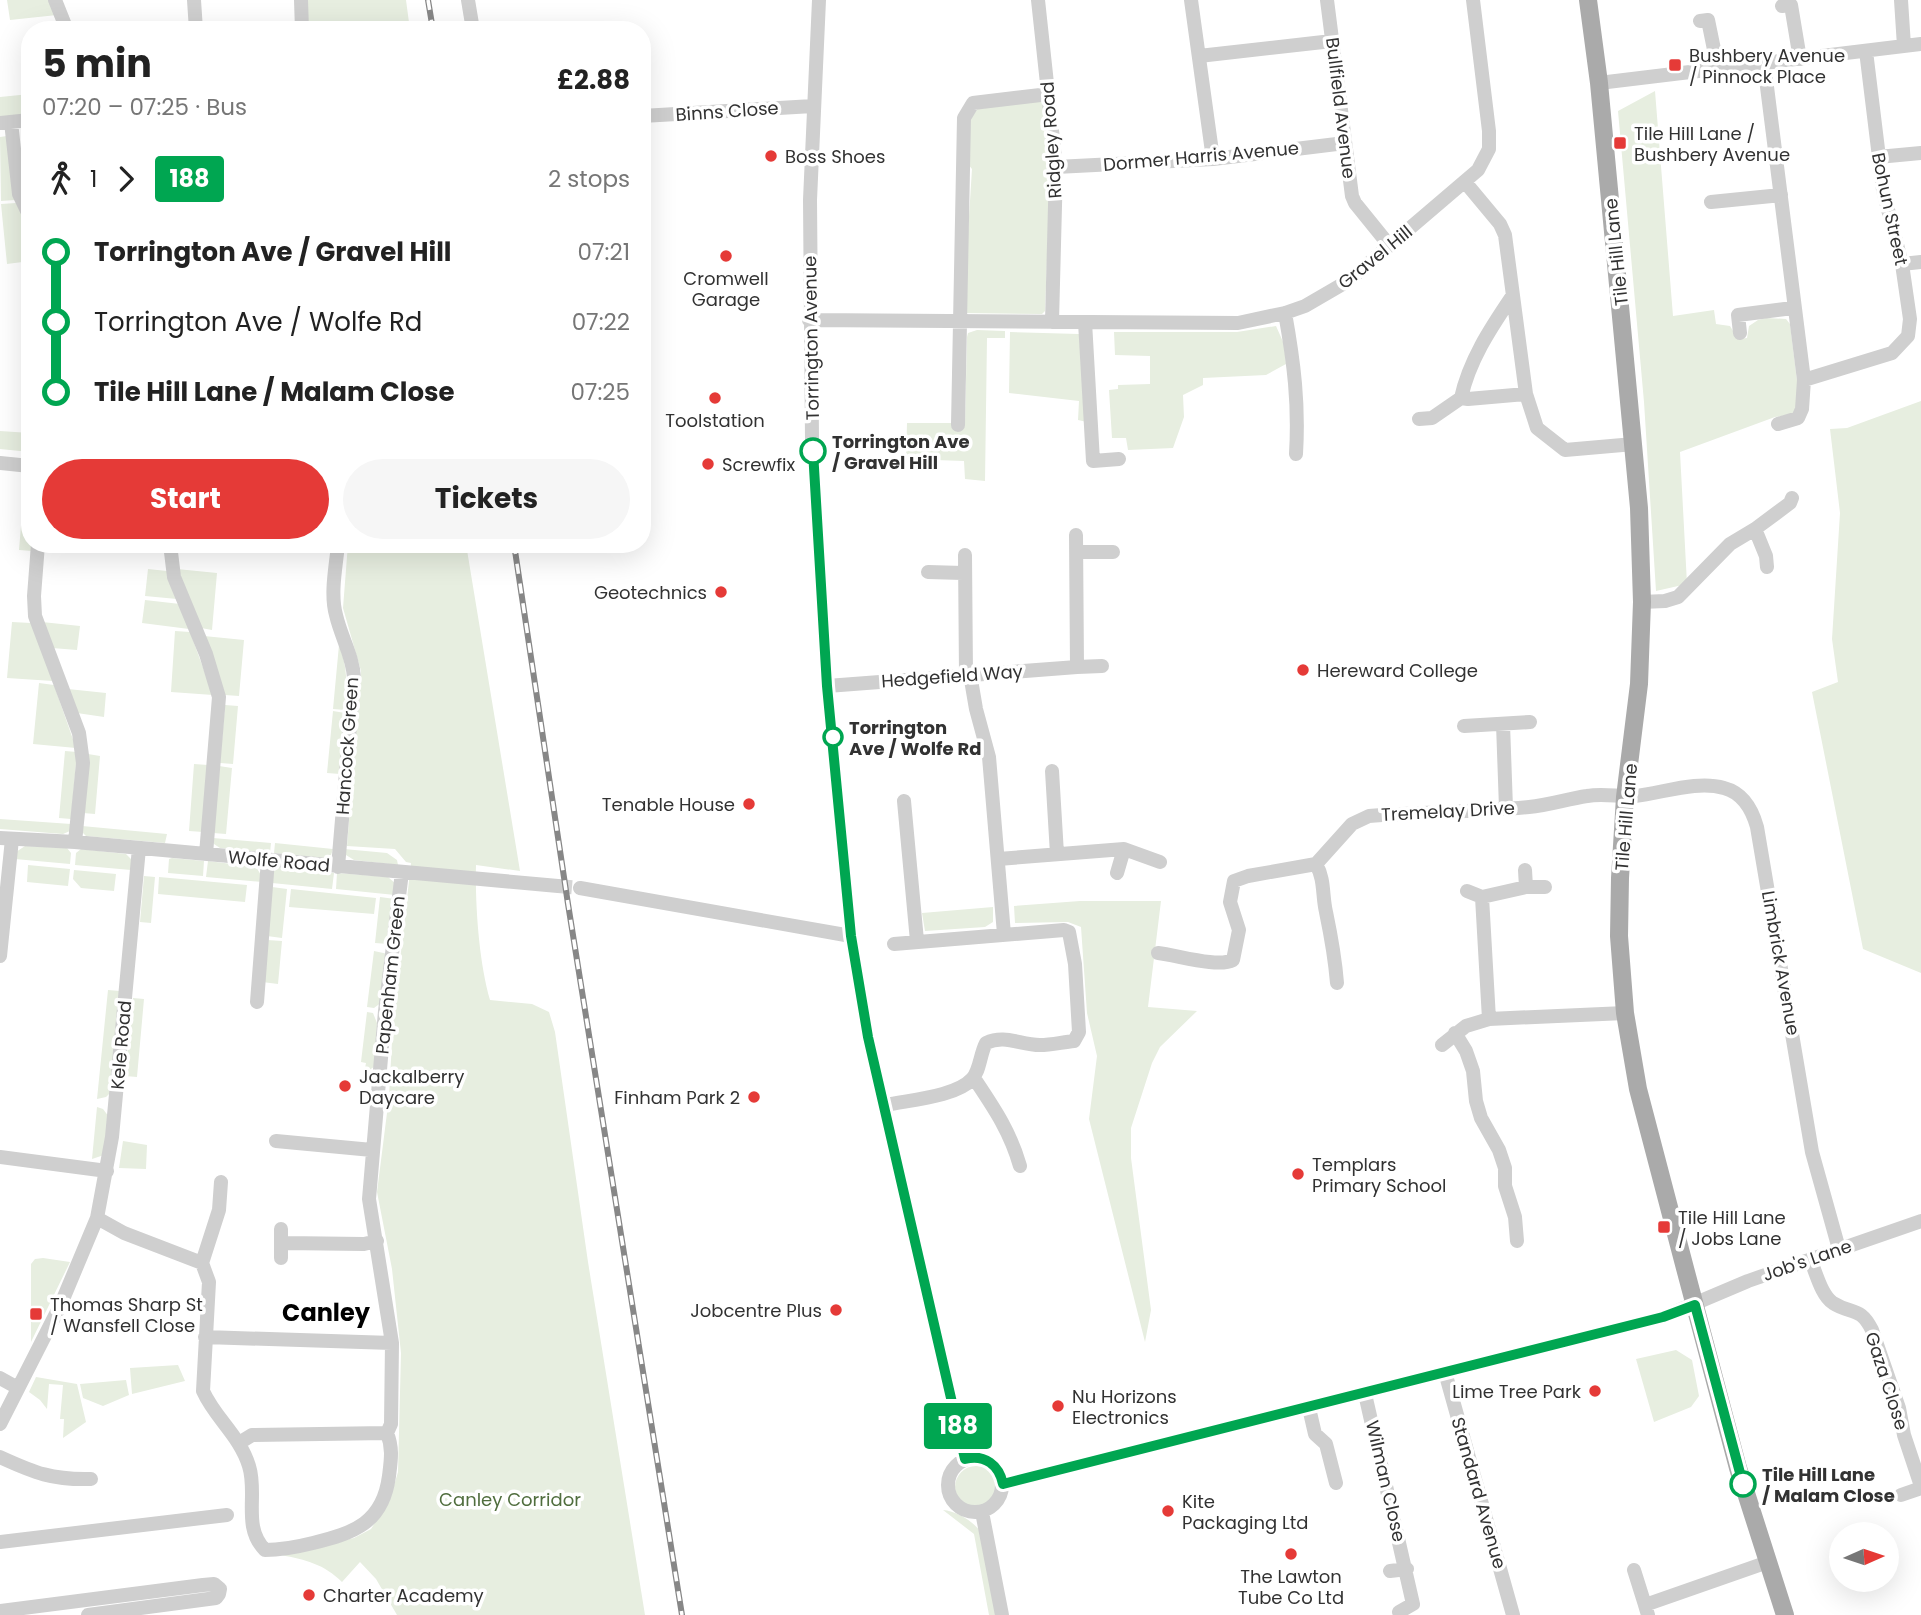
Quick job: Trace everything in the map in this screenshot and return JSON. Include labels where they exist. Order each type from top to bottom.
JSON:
[{"type":"main road","name":"Tile Hill Lane","points":[[1588,0],[1599,83],[1639,508],[1642,602],[1639,684],[1625,797],[1619,936],[1625,1013],[1638,1089],[1738,1468],[1785,1615]]},
{"type":"street","points":[[55,0],[63,21]]},
{"type":"street","points":[[194,0],[195,21]]},
{"type":"street","points":[[301,0],[302,21]]},
{"type":"street","points":[[468,0],[472,21]]},
{"type":"street","name":"Torrington Avenue","points":[[818,0],[809,320],[813,453],[827,686],[851,936],[864,1015],[965,1459]]},
{"type":"street","name":"Ridgley Road","points":[[1038,0],[1056,167],[1052,322]]},
{"type":"street","points":[[1191,0],[1213,159]]},
{"type":"street","name":"Bullfield Avenue","points":[[1326,0],[1352,196],[1389,245]]},
{"type":"street","name":"Gravel Hill","points":[[809,320],[1238,323],[1284,313],[1335,290],[1478,170],[1490,142],[1473,0]]},
{"type":"street","points":[[1901,0],[1904,46]]},
{"type":"street","points":[[1783,6],[1791,5],[1800,59]]},
{"type":"street","points":[[1700,21],[1709,20],[1718,69]]},
{"type":"street","points":[[1199,56],[1332,41]]},
{"type":"street","points":[[1599,83],[1921,44]]},
{"type":"street","name":"Bohun Street","points":[[1804,380],[1892,353],[1908,336],[1910,319],[1902,264],[1883,190],[1866,51]]},
{"type":"street","points":[[1764,63],[1804,380],[1802,409],[1798,418],[1778,424]]},
{"type":"street","points":[[958,425],[964,118],[973,103],[1049,93]]},
{"type":"street","name":"Binns Close","points":[[651,115],[813,106]]},
{"type":"street","points":[[5,123],[21,198]]},
{"type":"street","name":"Dormer Harris Avenue","points":[[1056,167],[1213,159],[1345,143]]},
{"type":"street","points":[[1878,157],[1921,153]]},
{"type":"street","points":[[1465,182],[1500,224],[1505,236],[1525,394],[1537,428],[1565,450],[1634,444]]},
{"type":"street","points":[[1711,202],[1781,195]]},
{"type":"street","points":[[1902,264],[1921,262]]},
{"type":"street","points":[[1461,398],[1465,378],[1478,352],[1511,298]]},
{"type":"street","points":[[1740,333],[1738,315],[1793,308]]},
{"type":"street","points":[[1284,313],[1294,363],[1298,408],[1296,454]]},
{"type":"street","points":[[1085,322],[1093,461],[1119,459]]},
{"type":"street","points":[[1419,419],[1432,418],[1461,398],[1525,394]]},
{"type":"street","points":[[0,463],[21,465]]},
{"type":"street","points":[[1642,602],[1665,601],[1678,597],[1730,544],[1755,529],[1790,503],[1792,498]]},
{"type":"street","points":[[1755,529],[1766,556],[1767,567]]},
{"type":"street","points":[[1076,535],[1077,667]]},
{"type":"street","points":[[1077,552],[1113,552]]},
{"type":"street","points":[[37,553],[35,616],[79,733],[83,753],[75,842]]},
{"type":"street","points":[[171,553],[174,577],[206,654],[219,697],[206,854]]},
{"type":"street","name":"Hancock Green","points":[[337,553],[334,604],[352,661],[354,678],[338,866]]},
{"type":"street","points":[[965,555],[968,674],[989,757],[1004,934]]},
{"type":"street","points":[[928,572],[964,573]]},
{"type":"street","name":"Hedgefield Way","points":[[827,686],[1102,666]]},
{"type":"street","points":[[1464,726],[1530,722]]},
{"type":"street","points":[[1503,724],[1506,808]]},
{"type":"street","points":[[1052,771],[1058,854]]},
{"type":"street","name":"Limbrick Avenue","points":[[1625,797],[1714,786],[1740,796],[1753,813],[1814,1162],[1839,1249]]},
{"type":"street","name":"Tremelay Drive","points":[[1316,864],[1352,824],[1369,816],[1506,808],[1612,794],[1625,797]]},
{"type":"street","points":[[904,801],[918,941]]},
{"type":"street","points":[[0,956],[6,839]]},
{"type":"street","name":"Wolfe Road","points":[[6,839],[75,842],[558,886]]},
{"type":"street","name":"Kele Road","points":[[0,1424],[61,1304],[97,1217],[113,1138],[139,848]]},
{"type":"street","points":[[998,859],[1124,849],[1160,862]]},
{"type":"street","points":[[1117,873],[1124,849]]},
{"type":"street","points":[[257,1002],[268,860]]},
{"type":"street","points":[[1158,953],[1228,963],[1233,960],[1239,930],[1230,902],[1234,881],[1316,864],[1322,875],[1337,983]]},
{"type":"street","points":[[1525,870],[1526,887]]},
{"type":"street","name":"Papenham Green","points":[[239,1443],[250,1467],[252,1530],[265,1550],[281,1550],[347,1535],[376,1512],[388,1485],[392,1447],[387,1433],[391,1423],[392,1343],[369,1199],[384,1012],[402,872]]},
{"type":"street","points":[[1467,891],[1482,897],[1526,887],[1545,887]]},
{"type":"street","points":[[580,888],[851,936]]},
{"type":"street","points":[[1482,897],[1489,1019]]},
{"type":"street","points":[[886,1105],[943,1094],[964,1086],[974,1078],[986,1043],[995,1039],[1009,1038],[1039,1045],[1074,1041],[1079,1032],[1075,964],[1069,932],[1064,930],[1004,934],[894,944]]},
{"type":"street","points":[[1442,1045],[1466,1026],[1489,1019],[1625,1013]]},
{"type":"street","points":[[1455,1033],[1466,1051],[1473,1071],[1476,1101],[1482,1118],[1505,1168],[1505,1186],[1515,1217],[1517,1241]]},
{"type":"street","points":[[974,1078],[1002,1119],[1013,1141],[1020,1167]]},
{"type":"street","points":[[276,1142],[372,1150]]},
{"type":"street","points":[[0,1157],[107,1171]]},
{"type":"street","points":[[221,1182],[219,1210],[202,1263],[209,1282],[203,1391],[207,1400],[239,1443],[252,1435],[387,1433]]},
{"type":"street","points":[[97,1217],[124,1233],[202,1263]]},
{"type":"street","name":"Job's Lane","points":[[1003,1484],[1663,1317],[1748,1282],[1921,1221]]},
{"type":"street","points":[[282,1243],[364,1244],[377,1241]]},
{"type":"street","name":"Gaza Close","points":[[1810,1259],[1826,1297],[1832,1303],[1857,1311],[1866,1318],[1872,1330],[1899,1408],[1904,1435],[1921,1487],[1901,1494]]},
{"type":"street","points":[[205,1337],[392,1343]]},
{"type":"street","name":"Standard Avenue","points":[[1445,1372],[1513,1615]]},
{"type":"street","points":[[0,1378],[18,1388]]},
{"type":"street","name":"Wilman Close","points":[[1365,1394],[1413,1604],[1399,1612]]},
{"type":"street","points":[[1309,1408],[1315,1434],[1326,1444],[1336,1483]]},
{"type":"street","points":[[0,1457],[41,1475],[63,1480],[91,1479]]},
{"type":"street","points":[[979,1458],[989,1461],[997,1468],[1003,1484],[999,1499],[982,1512],[960,1508],[948,1491],[949,1477],[954,1468],[965,1459],[979,1458]]},
{"type":"street","points":[[982,1512],[1002,1615]]},
{"type":"street","points":[[0,1542],[227,1515]]},
{"type":"street","points":[[1634,1570],[1647,1610],[1768,1562]]},
{"type":"street","points":[[1390,1571],[1407,1569]]},
{"type":"street","points":[[0,1611],[156,1604]]},
{"type":"street","points":[[88,1615],[156,1604]]},
{"type":"green space","points":[[7,0],[49,0],[57,15],[10,20]]},
{"type":"green space","points":[[305,0],[406,0],[409,21],[306,21]]},
{"type":"green space","points":[[1655,91],[1673,316],[1714,310],[1716,324],[1730,326],[1738,339],[1747,338],[1749,326],[1758,320],[1786,319],[1790,324],[1800,405],[1796,414],[1775,417],[1680,452],[1687,584],[1656,591],[1644,402],[1618,111]]},
{"type":"green space","points":[[21,95],[21,116],[0,119],[0,97]]},
{"type":"green space","points":[[1043,100],[1051,156],[1045,311],[1042,314],[963,313],[972,169],[968,164],[970,119],[978,108]]},
{"type":"green space","points":[[7,136],[15,200],[1,201],[0,137]]},
{"type":"green space","points":[[16,203],[21,213],[21,262],[7,264],[1,204]]},
{"type":"green space","points":[[1276,326],[1284,344],[1286,364],[1266,375],[1203,378],[1203,385],[1183,395],[1184,417],[1173,448],[1128,450],[1126,438],[1112,438],[1109,390],[1118,389],[1118,385],[1150,384],[1150,356],[1115,355],[1114,332],[1237,332]]},
{"type":"green space","points":[[977,330],[1005,331],[1005,338],[987,338],[985,481],[965,479],[964,461],[906,459],[907,423],[965,423],[967,337],[968,333]]},
{"type":"green space","points":[[1010,332],[1079,334],[1087,422],[1078,420],[1079,401],[1009,393]]},
{"type":"green space","points":[[1921,401],[1921,973],[1863,949],[1812,692],[1838,682],[1832,639],[1840,513],[1830,429],[1847,428]]},
{"type":"green space","points":[[0,431],[21,432],[21,451],[0,449]]},
{"type":"green space","name":"Canley Corridor","points":[[347,553],[467,553],[520,871],[476,865],[480,951],[490,1000],[532,1004],[549,1012],[555,1032],[588,1262],[645,1615],[397,1615],[376,1579],[360,1562],[342,1582],[314,1564],[281,1555],[354,1538],[371,1529],[390,1499],[398,1472],[401,1353],[392,1269],[377,1192],[389,1097],[393,1023],[411,863],[406,862],[395,849],[347,846],[361,671],[343,608]]},
{"type":"green space","points":[[148,569],[167,571],[177,599],[145,596]]},
{"type":"green space","points":[[177,569],[217,573],[212,630],[201,628]]},
{"type":"green space","points":[[145,600],[180,604],[189,629],[142,623]]},
{"type":"green space","points":[[12,622],[31,623],[53,681],[7,678]]},
{"type":"green space","points":[[42,622],[80,626],[77,650],[52,648]]},
{"type":"green space","points":[[175,631],[190,632],[213,695],[171,692]]},
{"type":"green space","points":[[204,636],[244,640],[239,696],[225,695]]},
{"type":"green space","points":[[339,645],[346,677],[345,710],[333,709]]},
{"type":"green space","points":[[39,683],[54,685],[76,748],[33,744]]},
{"type":"green space","points":[[68,689],[106,693],[104,717],[77,713]]},
{"type":"green space","points":[[225,705],[238,706],[233,764],[220,763]]},
{"type":"green space","points":[[333,711],[345,713],[340,774],[327,773]]},
{"type":"green space","points":[[65,751],[77,752],[71,819],[59,818]]},
{"type":"green space","points":[[88,754],[100,756],[95,814],[83,813]]},
{"type":"green space","points":[[194,764],[208,765],[203,832],[189,831]]},
{"type":"green space","points":[[219,766],[232,768],[226,834],[213,833]]},
{"type":"green space","points":[[0,819],[71,824],[70,831],[63,834],[0,829]]},
{"type":"green space","points":[[82,826],[167,834],[165,843],[86,836]]},
{"type":"green space","points":[[213,838],[271,843],[270,853],[220,848],[214,844]]},
{"type":"green space","points":[[275,843],[333,849],[331,855],[324,858],[274,853]]},
{"type":"green space","points":[[25,846],[67,848],[71,853],[70,864],[15,859],[16,852]]},
{"type":"green space","points":[[81,849],[126,854],[131,859],[131,870],[75,865],[76,853]]},
{"type":"green space","points":[[344,849],[387,853],[397,860],[398,865],[354,860],[346,855]]},
{"type":"green space","points":[[169,859],[204,861],[203,876],[168,873]]},
{"type":"green space","points":[[208,861],[256,867],[262,882],[206,877]]},
{"type":"green space","points":[[28,865],[70,869],[68,886],[27,882]]},
{"type":"green space","points":[[278,867],[334,873],[332,889],[272,883],[274,871]]},
{"type":"green space","points":[[74,870],[116,874],[114,891],[81,888],[73,879]]},
{"type":"green space","points":[[337,873],[388,877],[396,884],[395,895],[336,889]]},
{"type":"green space","points":[[144,876],[155,877],[151,923],[140,922]]},
{"type":"green space","points":[[159,877],[247,885],[245,902],[158,894]]},
{"type":"green space","points":[[272,887],[287,889],[282,938],[267,936]]},
{"type":"green space","points":[[291,889],[376,898],[374,914],[289,907]]},
{"type":"green space","points":[[380,897],[395,899],[388,944],[375,943]]},
{"type":"green space","points":[[1080,901],[1161,901],[1148,1007],[1197,1011],[1160,1047],[1152,1063],[1131,1128],[1131,1158],[1151,1310],[1145,1342],[1089,1119],[1097,1056],[1087,1013],[1081,927],[1068,922],[1015,923],[1014,906]]},
{"type":"green space","points":[[993,907],[993,922],[985,927],[925,931],[922,913]]},
{"type":"green space","points":[[267,940],[282,941],[278,984],[262,982]]},
{"type":"green space","points":[[374,951],[388,954],[382,1002],[374,1008],[367,1007]]},
{"type":"green space","points":[[108,990],[120,991],[111,1092],[106,1097],[97,1099]]},
{"type":"green space","points":[[133,998],[144,999],[137,1077],[125,1076]]},
{"type":"green space","points":[[367,1012],[373,1013],[377,1023],[374,1067],[369,1070],[365,1068],[366,1063],[361,1062]]},
{"type":"green space","points":[[97,1107],[103,1109],[109,1117],[104,1155],[92,1159]]},
{"type":"green space","points":[[123,1141],[147,1145],[146,1169],[119,1168]]},
{"type":"green space","points":[[35,1259],[70,1262],[31,1342],[31,1264]]},
{"type":"green space","points":[[1676,1350],[1692,1360],[1699,1396],[1691,1407],[1654,1422],[1636,1359]]},
{"type":"green space","points":[[178,1365],[185,1381],[132,1394],[130,1368]]},
{"type":"green space","points":[[36,1377],[77,1384],[86,1422],[63,1438],[64,1419],[60,1419],[63,1385],[49,1384],[47,1409],[29,1392]]},
{"type":"green space","points":[[126,1380],[129,1395],[103,1406],[83,1398],[80,1384]]},
{"type":"green space","points":[[976,1466],[991,1472],[997,1487],[991,1502],[976,1508],[961,1502],[955,1487],[961,1472]]},
{"type":"green space","points":[[943,1510],[965,1518],[982,1534],[996,1615],[989,1615],[974,1534]]},
{"type":"tunnel","points":[[558,886],[580,888]]},
{"type":"railway","points":[[428,0],[432,21]]},
{"type":"railway","points":[[515,553],[568,904],[682,1615]]},
{"type":"bus line","name":"188","points":[[813,451],[827,686],[856,971],[868,1037],[886,1105],[965,1459],[973,1457],[989,1461],[997,1468],[1003,1484],[1675,1314],[1695,1305],[1743,1484]]},
{"type":"place","name":"Bushbery Avenue / Pinnock Place","points":[[1675,65]]},
{"type":"place","name":"Tile Hill Lane / Bushbery Avenue","points":[[1620,143]]},
{"type":"place","name":"Boss Shoes","points":[[771,156]]},
{"type":"place","name":"Cromwell Garage","points":[[726,256]]},
{"type":"place","name":"Toolstation","points":[[715,398]]},
{"type":"place","name":"Torrington Ave / Gravel Hill","points":[[813,451]]},
{"type":"place","name":"Screwfix","points":[[708,464]]},
{"type":"place","name":"Geotechnics","points":[[721,592]]},
{"type":"place","name":"Hereward College","points":[[1303,670]]},
{"type":"place","name":"Torrington Ave / Wolfe Rd","points":[[833,737]]},
{"type":"place","name":"Tenable House","points":[[749,804]]},
{"type":"place","name":"Jackalberry Daycare","points":[[345,1086]]},
{"type":"place","name":"Finham Park 2","points":[[754,1097]]},
{"type":"place","name":"Templars Primary School","points":[[1298,1174]]},
{"type":"place","name":"Tile Hill Lane / Jobs Lane","points":[[1664,1227]]},
{"type":"place","name":"Jobcentre Plus","points":[[836,1310]]},
{"type":"place","name":"Thomas Sharp St / Wansfell Close","points":[[36,1314]]},
{"type":"place","name":"Lime Tree Park","points":[[1595,1391]]},
{"type":"place","name":"Nu Horizons Electronics","points":[[1058,1406]]},
{"type":"place","name":"Tile Hill Lane / Malam Close","points":[[1743,1484]]},
{"type":"place","name":"Kite Packaging Ltd","points":[[1168,1511]]},
{"type":"place","name":"The Lawton Tube Co Ltd","points":[[1291,1554]]},
{"type":"place","name":"Charter Academy","points":[[309,1595]]},
{"type":"district","name":"Canley","points":[[326,1312]]}]
